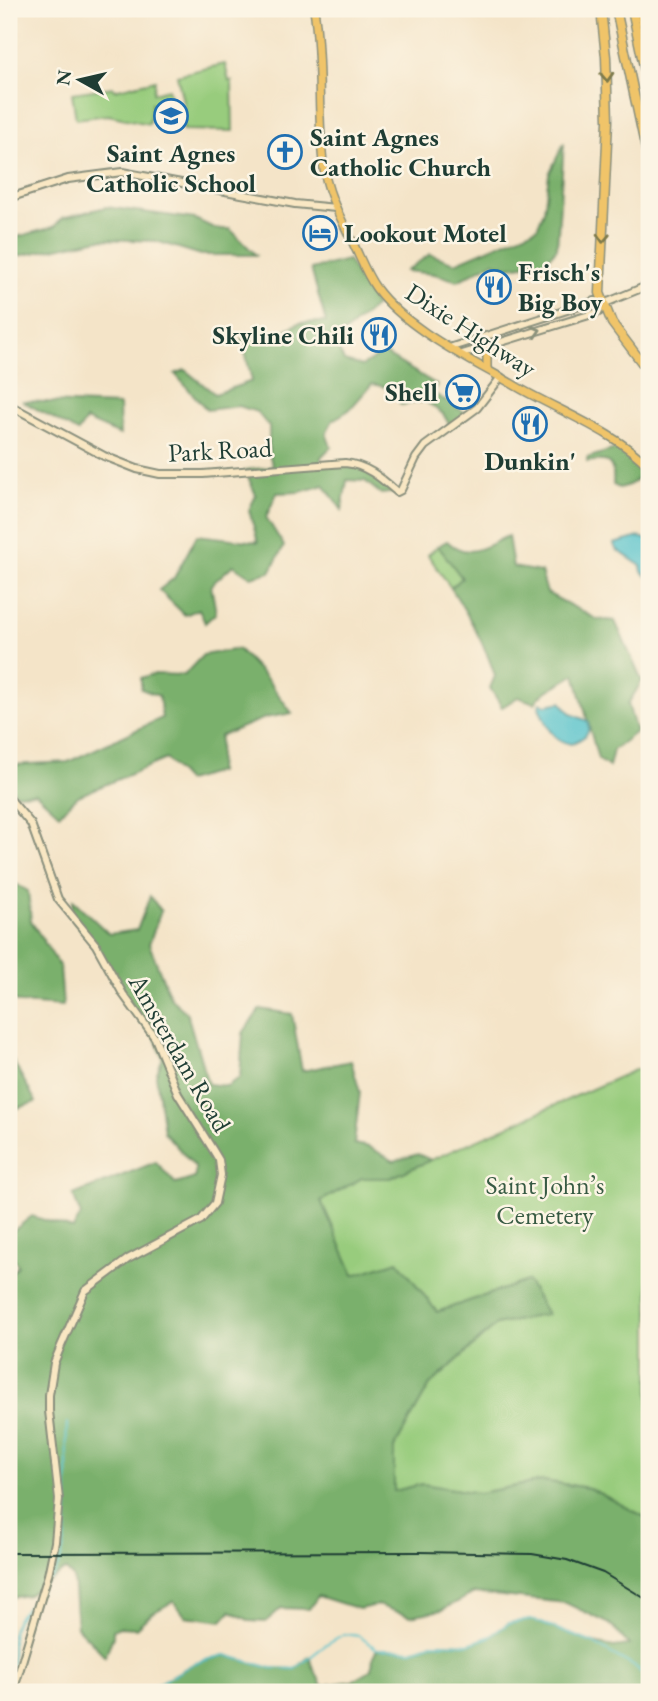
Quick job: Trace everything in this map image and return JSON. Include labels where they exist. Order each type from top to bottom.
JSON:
[{"type":"highway","points":[[601,9],[608,92],[600,293],[612,323],[649,372]]},
{"type":"highway","points":[[616,9],[649,164]]},
{"type":"highway","points":[[632,9],[649,90]]},
{"type":"highway","points":[[640,9],[649,48]]},
{"type":"main road","name":"Dixie Highway","points":[[314,9],[326,180],[336,208],[376,287],[407,319],[500,377],[610,437],[631,450],[649,467]]},
{"type":"main road","points":[[487,369],[487,353],[493,344]]},
{"type":"street","points":[[9,198],[68,179],[122,172],[295,204],[336,208]]},
{"type":"street","points":[[462,354],[599,312],[603,304],[649,285]]},
{"type":"street","points":[[452,347],[595,301],[603,304]]},
{"type":"street","name":"Park Road","points":[[9,405],[104,456],[137,469],[174,475],[345,463],[363,467],[376,474],[397,492],[401,490],[416,458],[425,446],[477,408],[500,377]]},
{"type":"street","name":"Amsterdam Road","points":[[9,798],[32,824],[58,899],[96,945],[123,994],[155,1038],[178,1094],[216,1155],[221,1175],[215,1202],[201,1220],[128,1259],[85,1291],[54,1363],[49,1410],[58,1489],[55,1542],[13,1692]]},
{"type":"green space","points":[[225,64],[229,81],[232,81],[233,131],[183,130],[184,106],[177,75]]},
{"type":"green space","points":[[155,80],[153,93],[168,89],[177,115],[158,121],[152,103],[149,124],[108,115],[76,119],[72,93],[113,87],[114,90]]},
{"type":"green space","points":[[564,143],[557,248],[545,262],[509,267],[493,262],[458,281],[434,274],[406,271],[430,254],[455,263],[537,228],[544,211],[549,174]]},
{"type":"green space","points":[[106,207],[195,219],[216,229],[230,229],[256,255],[201,255],[156,241],[100,239],[9,258],[9,239],[54,227],[62,218]]},
{"type":"green space","points":[[348,260],[376,306],[334,341],[344,361],[362,366],[383,353],[437,385],[433,393],[469,415],[451,427],[443,414],[425,401],[401,405],[390,388],[372,384],[349,410],[333,420],[326,433],[331,447],[321,457],[321,463],[363,467],[397,492],[381,494],[365,481],[347,480],[342,510],[324,485],[300,492],[277,493],[266,517],[284,546],[270,572],[251,577],[233,565],[211,585],[216,613],[205,623],[199,609],[185,615],[159,590],[174,578],[197,535],[258,542],[249,510],[256,495],[245,470],[273,467],[269,454],[269,427],[257,412],[239,406],[207,410],[175,374],[185,370],[215,394],[252,381],[242,339],[274,336],[299,323],[326,322],[311,269]]},
{"type":"green space","points":[[22,401],[119,405],[120,435],[86,420],[78,432]]},
{"type":"green space","points":[[615,449],[631,458],[639,469],[636,480],[619,488],[613,485],[613,471],[609,463],[587,462],[587,458]]},
{"type":"green space","points":[[508,536],[513,567],[541,572],[547,593],[596,619],[615,621],[642,681],[628,704],[636,732],[613,750],[609,767],[598,759],[575,674],[543,694],[535,703],[518,697],[502,707],[490,688],[495,676],[491,664],[476,630],[451,588],[462,578],[438,546],[447,541],[462,550],[477,550]]},
{"type":"green space","points":[[438,546],[462,578],[451,588],[428,555]]},
{"type":"green space","points":[[238,649],[266,678],[292,713],[265,718],[220,736],[218,772],[186,781],[166,759],[78,796],[59,814],[36,793],[16,794],[13,790],[9,780],[12,765],[68,762],[162,718],[159,696],[141,689],[141,678],[153,674],[184,675],[203,655]]},
{"type":"green space","points":[[9,880],[28,891],[31,921],[60,967],[63,1006],[20,1003],[9,998]]},
{"type":"green space","points":[[150,896],[161,911],[149,944],[171,999],[187,1013],[208,1084],[227,1086],[240,1077],[243,1033],[260,1009],[292,1014],[302,1071],[351,1061],[360,1092],[354,1144],[369,1147],[394,1161],[418,1154],[431,1160],[390,1178],[362,1178],[321,1201],[354,1275],[398,1261],[437,1312],[527,1281],[547,1314],[496,1325],[430,1385],[394,1448],[394,1491],[422,1484],[479,1493],[543,1481],[589,1488],[649,1519],[649,1692],[144,1692],[195,1663],[225,1655],[271,1668],[295,1669],[309,1657],[322,1686],[352,1681],[372,1669],[373,1656],[377,1649],[412,1650],[433,1643],[469,1644],[489,1637],[509,1623],[533,1620],[593,1643],[614,1647],[629,1645],[610,1624],[566,1603],[474,1593],[442,1610],[410,1616],[377,1605],[359,1609],[318,1596],[309,1609],[281,1608],[266,1622],[250,1621],[231,1611],[222,1621],[185,1616],[174,1601],[151,1614],[136,1628],[119,1627],[113,1630],[105,1656],[77,1627],[73,1577],[65,1570],[28,1595],[9,1598],[9,1276],[18,1266],[9,1247],[9,1234],[32,1216],[73,1229],[81,1215],[73,1195],[156,1162],[176,1184],[195,1178],[195,1167],[164,1132],[156,1075],[163,1058],[155,1038],[132,1007],[104,959],[70,915],[73,900],[109,934],[137,930]]},
{"type":"green space","points":[[9,1054],[36,1102],[9,1111]]},
{"type":"green space","name":"Saint John’s Cemetery","points":[[649,1067],[649,1519],[589,1488],[544,1481],[479,1493],[422,1484],[394,1492],[394,1448],[430,1385],[496,1325],[547,1314],[527,1281],[437,1312],[398,1261],[354,1276],[321,1201],[362,1178],[390,1178],[635,1070]]},
{"type":"water","points":[[639,537],[649,540],[648,577],[642,572],[641,566],[616,549],[614,544]]},
{"type":"water","points":[[561,702],[571,714],[588,721],[587,733],[571,744],[553,735],[539,707],[540,703],[547,705]]},
{"type":"waterway","points":[[50,1579],[64,1547],[68,1505],[67,1423]]},
{"type":"waterway","points":[[9,1667],[12,1665],[12,1631],[17,1619],[40,1591]]},
{"type":"waterway","points":[[144,1692],[195,1663],[225,1655],[271,1668],[295,1669],[344,1634],[359,1636],[377,1649],[412,1650],[433,1643],[469,1644],[489,1637],[509,1623],[533,1620],[593,1643],[637,1668],[649,1681]]},
{"type":"railway","points":[[9,1553],[532,1554],[567,1560],[603,1573],[649,1601]]},
{"type":"place","name":"Saint Agnes Catholic School","points":[[171,116]]},
{"type":"place","name":"Saint Agnes Catholic Church","points":[[285,152]]},
{"type":"place","name":"Lookout Motel","points":[[320,233]]},
{"type":"place","name":"Frisch's Big Boy","points":[[494,287]]},
{"type":"place","name":"Skyline Chili","points":[[379,335]]},
{"type":"place","name":"Shell","points":[[463,392]]},
{"type":"place","name":"Dunkin'","points":[[530,424]]}]
